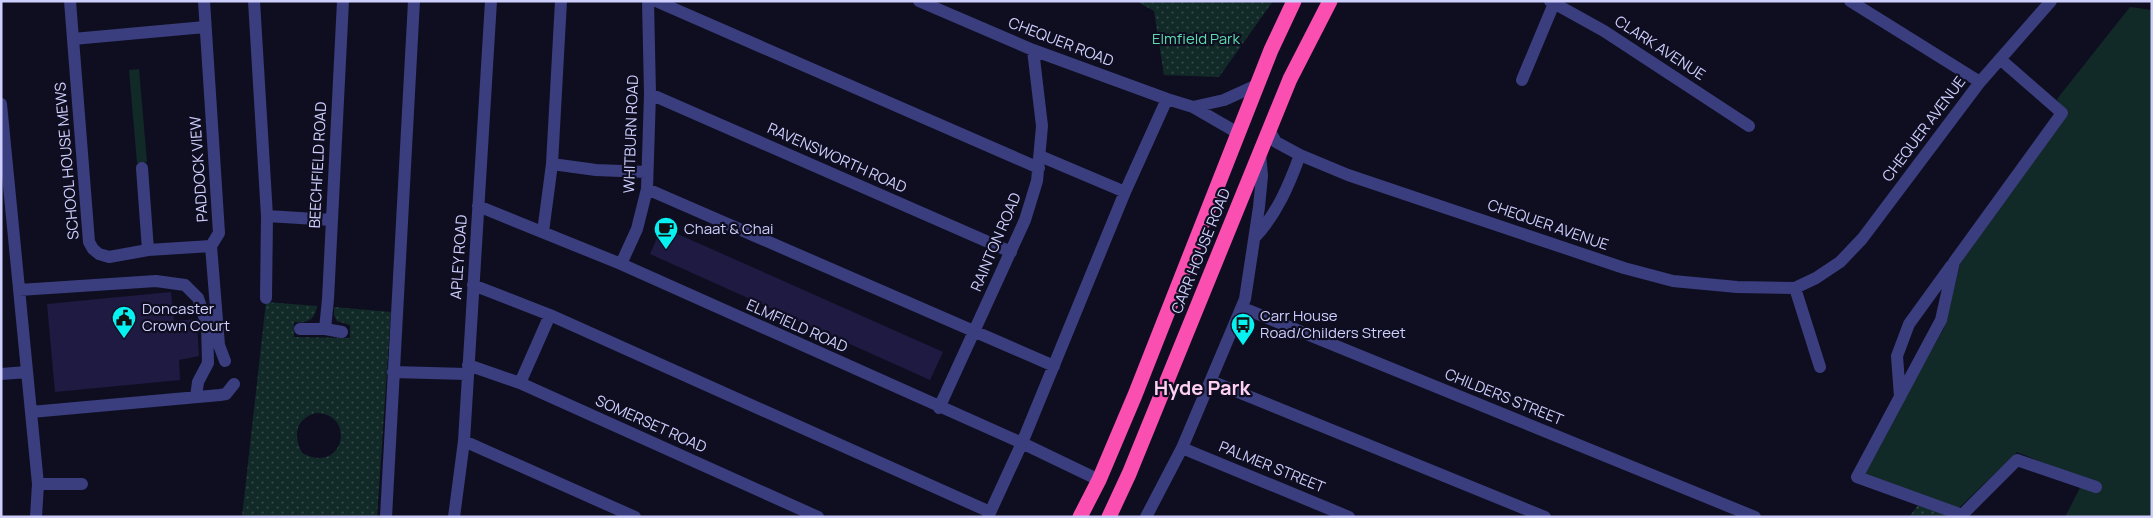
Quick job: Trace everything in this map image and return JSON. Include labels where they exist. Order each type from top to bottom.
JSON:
[{"type":"highway","name":"CARR HOUSE ROAD","points":[[1080,517],[1099,480],[1135,395],[1238,132],[1294,1]]},
{"type":"highway","name":"CARR HOUSE ROAD","points":[[1110,517],[1290,79],[1330,1]]},
{"type":"street","name":"SCHOOL HOUSE MEWS","points":[[70,1],[89,242],[93,249],[99,254],[109,257],[148,250],[211,246]]},
{"type":"street","name":"PADDOCK VIEW","points":[[204,1],[219,234],[211,246],[219,346],[225,361]]},
{"type":"street","points":[[254,1],[267,216],[266,298]]},
{"type":"street","name":"BEECHFIELD ROAD","points":[[325,329],[343,1]]},
{"type":"street","points":[[386,517],[414,1]]},
{"type":"street","name":"APLEY ROAD","points":[[455,516],[464,441],[467,370],[492,1]]},
{"type":"street","points":[[543,232],[552,164],[561,1]]},
{"type":"street","name":"WHITBURN ROAD","points":[[621,264],[637,229],[647,189],[650,94],[648,1]]},
{"type":"street","points":[[656,1],[1040,162],[1125,192]]},
{"type":"street","name":"CHEQUER ROAD","points":[[919,1],[1033,50],[1193,107],[1238,132]]},
{"type":"street","points":[[1850,1],[1980,82]]},
{"type":"street","name":"CHEQUER AVENUE","points":[[1269,130],[1276,142],[1300,155],[1348,175],[1640,272],[1673,281],[1730,287],[1795,288],[1816,278],[1840,262],[1862,239],[1980,82],[2051,1]]},
{"type":"street","points":[[1522,80],[1553,2]]},
{"type":"street","name":"CLARK AVENUE","points":[[1553,2],[1604,31],[1749,126]]},
{"type":"street","points":[[73,39],[205,27]]},
{"type":"street","name":"RAINTON ROAD","points":[[939,408],[1011,252],[1032,201],[1040,162],[1042,126],[1033,50]]},
{"type":"street","points":[[1900,397],[1897,356],[1909,324],[2062,113],[2000,60]]},
{"type":"street","name":"CHEQUER ROAD","points":[[1193,107],[1224,100],[1257,85]]},
{"type":"street","name":"RAVENSWORTH ROAD","points":[[650,94],[1011,252]]},
{"type":"street","points":[[473,285],[550,315],[989,514],[1022,443],[1125,192],[1167,99]]},
{"type":"street","points":[[1,104],[5,183],[19,290],[38,484],[36,517]]},
{"type":"street","points":[[1150,516],[1211,381],[1241,311],[1248,288],[1262,176],[1260,153]]},
{"type":"street","points":[[1255,237],[1263,228],[1286,191],[1300,155]]},
{"type":"street","points":[[552,164],[596,170],[647,172]]},
{"type":"street","points":[[142,168],[148,250]]},
{"type":"street","points":[[647,189],[1054,366]]},
{"type":"street","name":"ELMFIELD ROAD","points":[[478,206],[621,264],[939,408],[1022,443],[1099,480]]},
{"type":"street","points":[[267,216],[332,220]]},
{"type":"street","points":[[1954,262],[1941,320],[1857,477],[1962,515],[2017,460],[2096,487]]},
{"type":"street","points":[[19,290],[156,281],[185,285],[198,298],[207,325],[208,363],[198,382],[196,397]]},
{"type":"street","points":[[1795,288],[1820,367]]},
{"type":"street","name":"CHILDERS STREET","points":[[1241,311],[1248,310],[1755,517]]},
{"type":"street","points":[[520,383],[550,315]]},
{"type":"street","points":[[300,329],[325,329],[342,332]]},
{"type":"street","name":"SOMERSET ROAD","points":[[394,372],[467,370],[520,383],[818,517]]},
{"type":"street","points":[[1,374],[27,372]]},
{"type":"street","points":[[1211,381],[1545,517]]},
{"type":"street","points":[[31,412],[226,394],[234,384]]},
{"type":"street","points":[[464,441],[635,517]]},
{"type":"street","name":"PALMER STREET","points":[[1182,448],[1349,517]]},
{"type":"street","points":[[38,484],[82,484]]},
{"type":"green space","name":"Elmfield Park","points":[[1136,1],[1273,1],[1219,77],[1164,75],[1154,11]]},
{"type":"green space","points":[[2130,7],[2152,10],[2152,517],[2065,517],[2084,480],[2017,452],[1959,508],[1863,474],[1944,328],[1960,264],[2066,116],[2057,99]]},
{"type":"green space","points":[[139,69],[147,162],[137,163],[129,70]]},
{"type":"green space","points":[[266,302],[317,306],[310,320],[294,322],[294,337],[350,338],[350,325],[337,321],[334,315],[334,307],[391,312],[377,517],[242,517]],"holes":[[[316,413],[329,416],[337,422],[341,432],[340,442],[336,450],[328,456],[316,458],[302,453],[297,440],[300,424],[304,419]]]},
{"type":"green space","points":[[1918,505],[1952,517],[1909,517]]},
{"type":"building","points":[[662,227],[943,352],[930,380],[650,254]]},
{"type":"building","name":"Doncaster Crown Court","points":[[171,292],[174,321],[196,319],[197,322],[199,356],[179,360],[180,380],[55,392],[47,304]]},
{"type":"place","name":"Chaat & Chai","points":[[666,250]]},
{"type":"place","name":"Doncaster Crown Court","points":[[124,339]]},
{"type":"place","name":"Carr House Road/Childers Street","points":[[1243,346]]},
{"type":"district","name":"Hyde Park","points":[[1202,388]]}]
